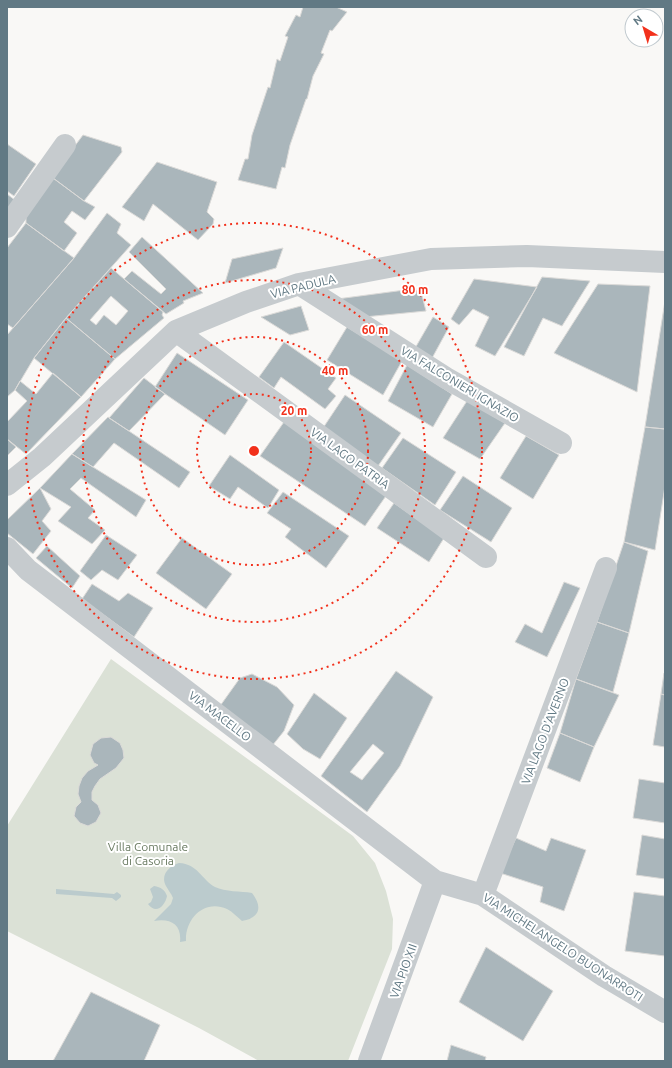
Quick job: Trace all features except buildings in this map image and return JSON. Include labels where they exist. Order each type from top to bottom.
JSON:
[{"type":"street","points":[[7,227],[65,145]]},
{"type":"street","name":"VIA PADULA","points":[[7,485],[42,457],[176,331],[246,302],[299,284],[431,259],[527,256],[665,262]]},
{"type":"street","name":"VIA FALCONIERI IGNAZIO","points":[[299,284],[446,378],[561,443]]},
{"type":"street","name":"VIA LAGO PATRIA","points":[[176,331],[486,557]]},
{"type":"street","name":"VIA MACELLO","points":[[7,548],[28,570],[435,881]]},
{"type":"street","name":"VIA LAGO D'AVERNO","points":[[483,895],[606,568]]},
{"type":"street","name":"VIA MICHELANGELO BUONARROTI","points":[[435,881],[483,895],[604,976],[665,1012]]},
{"type":"street","name":"VIA PIO XII","points":[[369,1061],[435,881]]},
{"type":"green space","name":"Villa Comunale di Casoria","points":[[111,659],[353,836],[375,863],[386,891],[393,919],[392,949],[348,1061],[259,1061],[199,1028],[7,931],[7,826]]},
{"type":"shaded area","points":[[179,863],[191,866],[210,884],[219,889],[252,893],[258,906],[255,916],[242,921],[227,909],[211,907],[204,909],[192,919],[189,925],[186,941],[180,942],[179,931],[174,924],[165,920],[154,921],[171,904],[173,898],[164,882],[164,878],[166,872],[172,866]]},
{"type":"shaded area","points":[[154,886],[162,889],[167,896],[162,906],[157,909],[154,909],[148,904],[151,902],[153,897],[150,889]]},
{"type":"shaded area","points":[[56,889],[114,894],[117,892],[121,895],[121,897],[116,901],[112,898],[56,894]]}]
